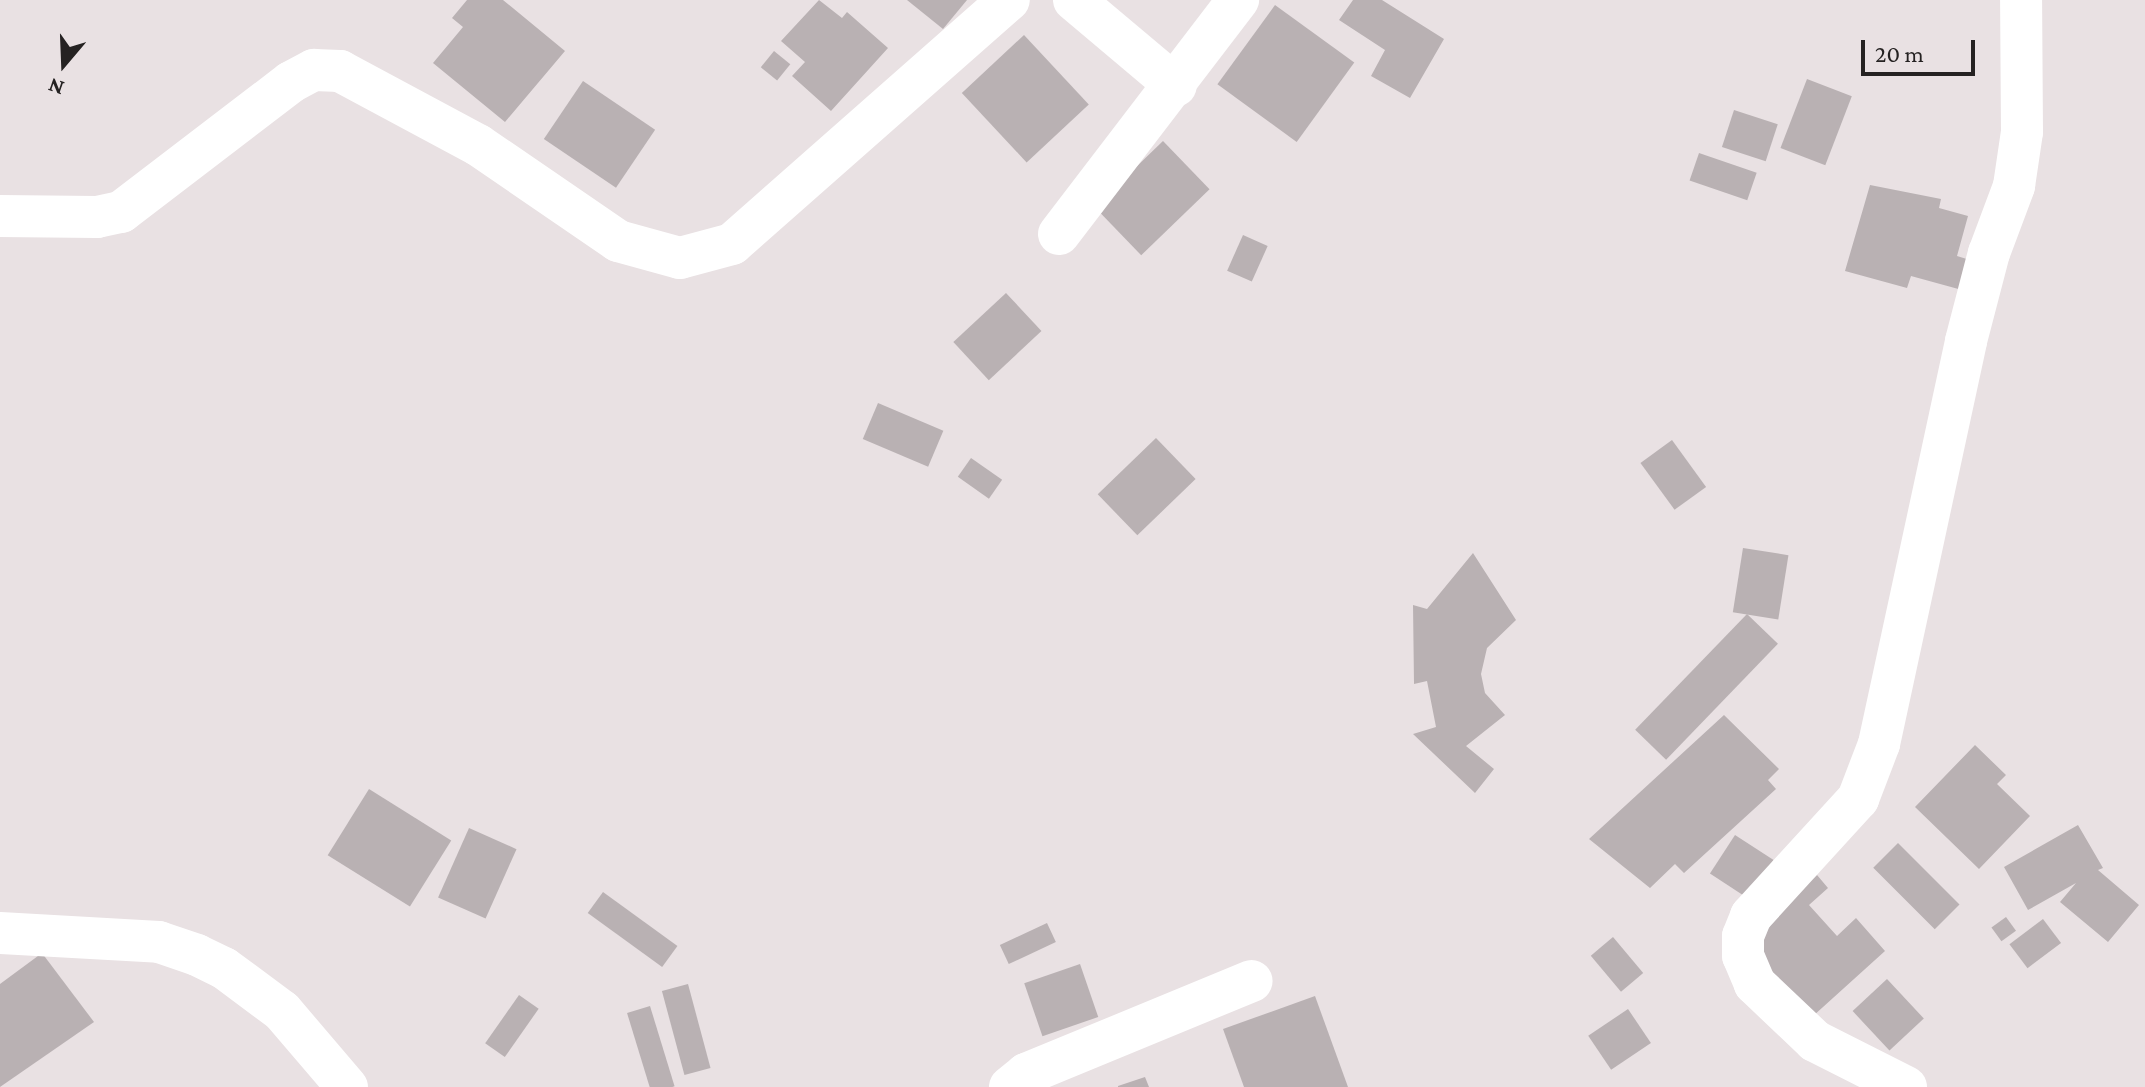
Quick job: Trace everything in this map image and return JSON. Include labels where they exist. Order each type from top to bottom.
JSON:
[{"type":"street","points":[[0,216],[97,217],[121,212],[291,82],[314,70],[340,71],[478,145],[618,241],[680,258],[732,244],[1009,0]]},
{"type":"street","points":[[1074,0],[1176,86]]},
{"type":"street","points":[[1059,234],[1176,86],[1238,0]]},
{"type":"street","points":[[1906,1087],[1815,1041],[1755,984],[1743,956],[1743,936],[1751,916],[1858,799],[1879,744],[1966,341],[1989,253],[2014,186],[2022,132],[2021,0]]},
{"type":"street","points":[[0,933],[159,942],[197,955],[224,968],[282,1011],[347,1087]]},
{"type":"street","points":[[1010,1087],[1026,1074],[1252,981]]},
{"type":"building","points":[[467,0],[503,0],[565,51],[505,122],[433,63],[463,27],[452,18]]},
{"type":"building","points":[[819,0],[842,18],[847,12],[888,48],[831,111],[792,76],[805,62],[781,41]]},
{"type":"building","points":[[907,0],[967,0],[943,29]]},
{"type":"building","points":[[1353,0],[1382,0],[1444,39],[1410,98],[1371,76],[1385,50],[1339,20]]},
{"type":"building","points":[[1275,5],[1354,63],[1297,142],[1217,84]]},
{"type":"building","points":[[1024,35],[1089,104],[1027,162],[962,93]]},
{"type":"building","points":[[774,51],[790,64],[777,81],[761,67]]},
{"type":"building","points":[[1807,79],[1852,96],[1825,165],[1780,148]]},
{"type":"building","points":[[583,81],[655,130],[616,188],[544,139]]},
{"type":"building","points":[[1734,110],[1778,124],[1766,161],[1722,147]]},
{"type":"building","points":[[1163,141],[1210,189],[1141,255],[1095,207]]},
{"type":"building","points":[[1699,153],[1757,173],[1747,200],[1690,180]]},
{"type":"building","points":[[1870,185],[1941,199],[1939,208],[1968,216],[1957,256],[1970,260],[1962,290],[1911,276],[1907,288],[1845,271]]},
{"type":"building","points":[[1243,235],[1268,246],[1252,282],[1227,271]]},
{"type":"building","points":[[1006,293],[1041,331],[989,380],[953,342]]},
{"type":"building","points":[[878,403],[943,431],[928,467],[863,439]]},
{"type":"building","points":[[1156,438],[1196,479],[1137,535],[1098,494]]},
{"type":"building","points":[[1672,440],[1706,487],[1675,510],[1640,463]]},
{"type":"building","points":[[971,458],[1002,480],[989,499],[958,477]]},
{"type":"building","points":[[1743,548],[1788,555],[1778,619],[1733,612]]},
{"type":"building","points":[[1473,553],[1516,620],[1487,648],[1481,674],[1485,693],[1505,715],[1466,746],[1494,769],[1475,793],[1413,734],[1436,727],[1427,681],[1414,684],[1413,605],[1427,609]]},
{"type":"building","points":[[1747,614],[1778,644],[1666,760],[1635,730]]},
{"type":"building","points":[[1724,715],[1779,769],[1768,780],[1776,789],[1684,873],[1675,864],[1650,888],[1589,839]]},
{"type":"building","points":[[1975,745],[2006,775],[1997,784],[2030,816],[1979,869],[1915,807]]},
{"type":"building","points":[[369,789],[451,840],[410,907],[328,855]]},
{"type":"building","points":[[2078,825],[2103,868],[2098,870],[2139,905],[2108,942],[2060,902],[2076,883],[2028,910],[2004,867]]},
{"type":"building","points":[[469,828],[517,849],[486,919],[438,897]]},
{"type":"building","points":[[1735,835],[1774,860],[1749,899],[1710,874]]},
{"type":"building","points":[[1898,843],[1960,905],[1935,929],[1873,868]]},
{"type":"building","points":[[1817,875],[1828,888],[1809,905],[1837,936],[1856,918],[1885,951],[1802,1026],[1733,950]]},
{"type":"building","points":[[603,892],[677,946],[662,967],[588,913]]},
{"type":"building","points":[[2006,917],[2016,931],[2001,941],[1991,928]]},
{"type":"building","points":[[2043,919],[2061,943],[2028,968],[2009,944]]},
{"type":"building","points":[[1047,923],[1056,942],[1009,964],[1000,945]]},
{"type":"building","points":[[1613,937],[1643,973],[1621,992],[1591,956]]},
{"type":"building","points":[[42,953],[94,1022],[0,1087],[0,984]]},
{"type":"building","points":[[1080,964],[1098,1017],[1042,1036],[1024,983]]},
{"type":"building","points":[[1887,979],[1924,1018],[1889,1051],[1853,1011]]},
{"type":"building","points":[[688,984],[711,1068],[684,1075],[662,991]]},
{"type":"building","points":[[519,995],[539,1009],[505,1057],[485,1043]]},
{"type":"building","points":[[1315,996],[1348,1087],[1244,1087],[1223,1029]]},
{"type":"building","points":[[650,1006],[675,1086],[650,1087],[627,1013]]},
{"type":"building","points":[[1628,1009],[1651,1043],[1611,1070],[1588,1036]]},
{"type":"building","points":[[1145,1077],[1149,1087],[1118,1087],[1118,1086]]}]
